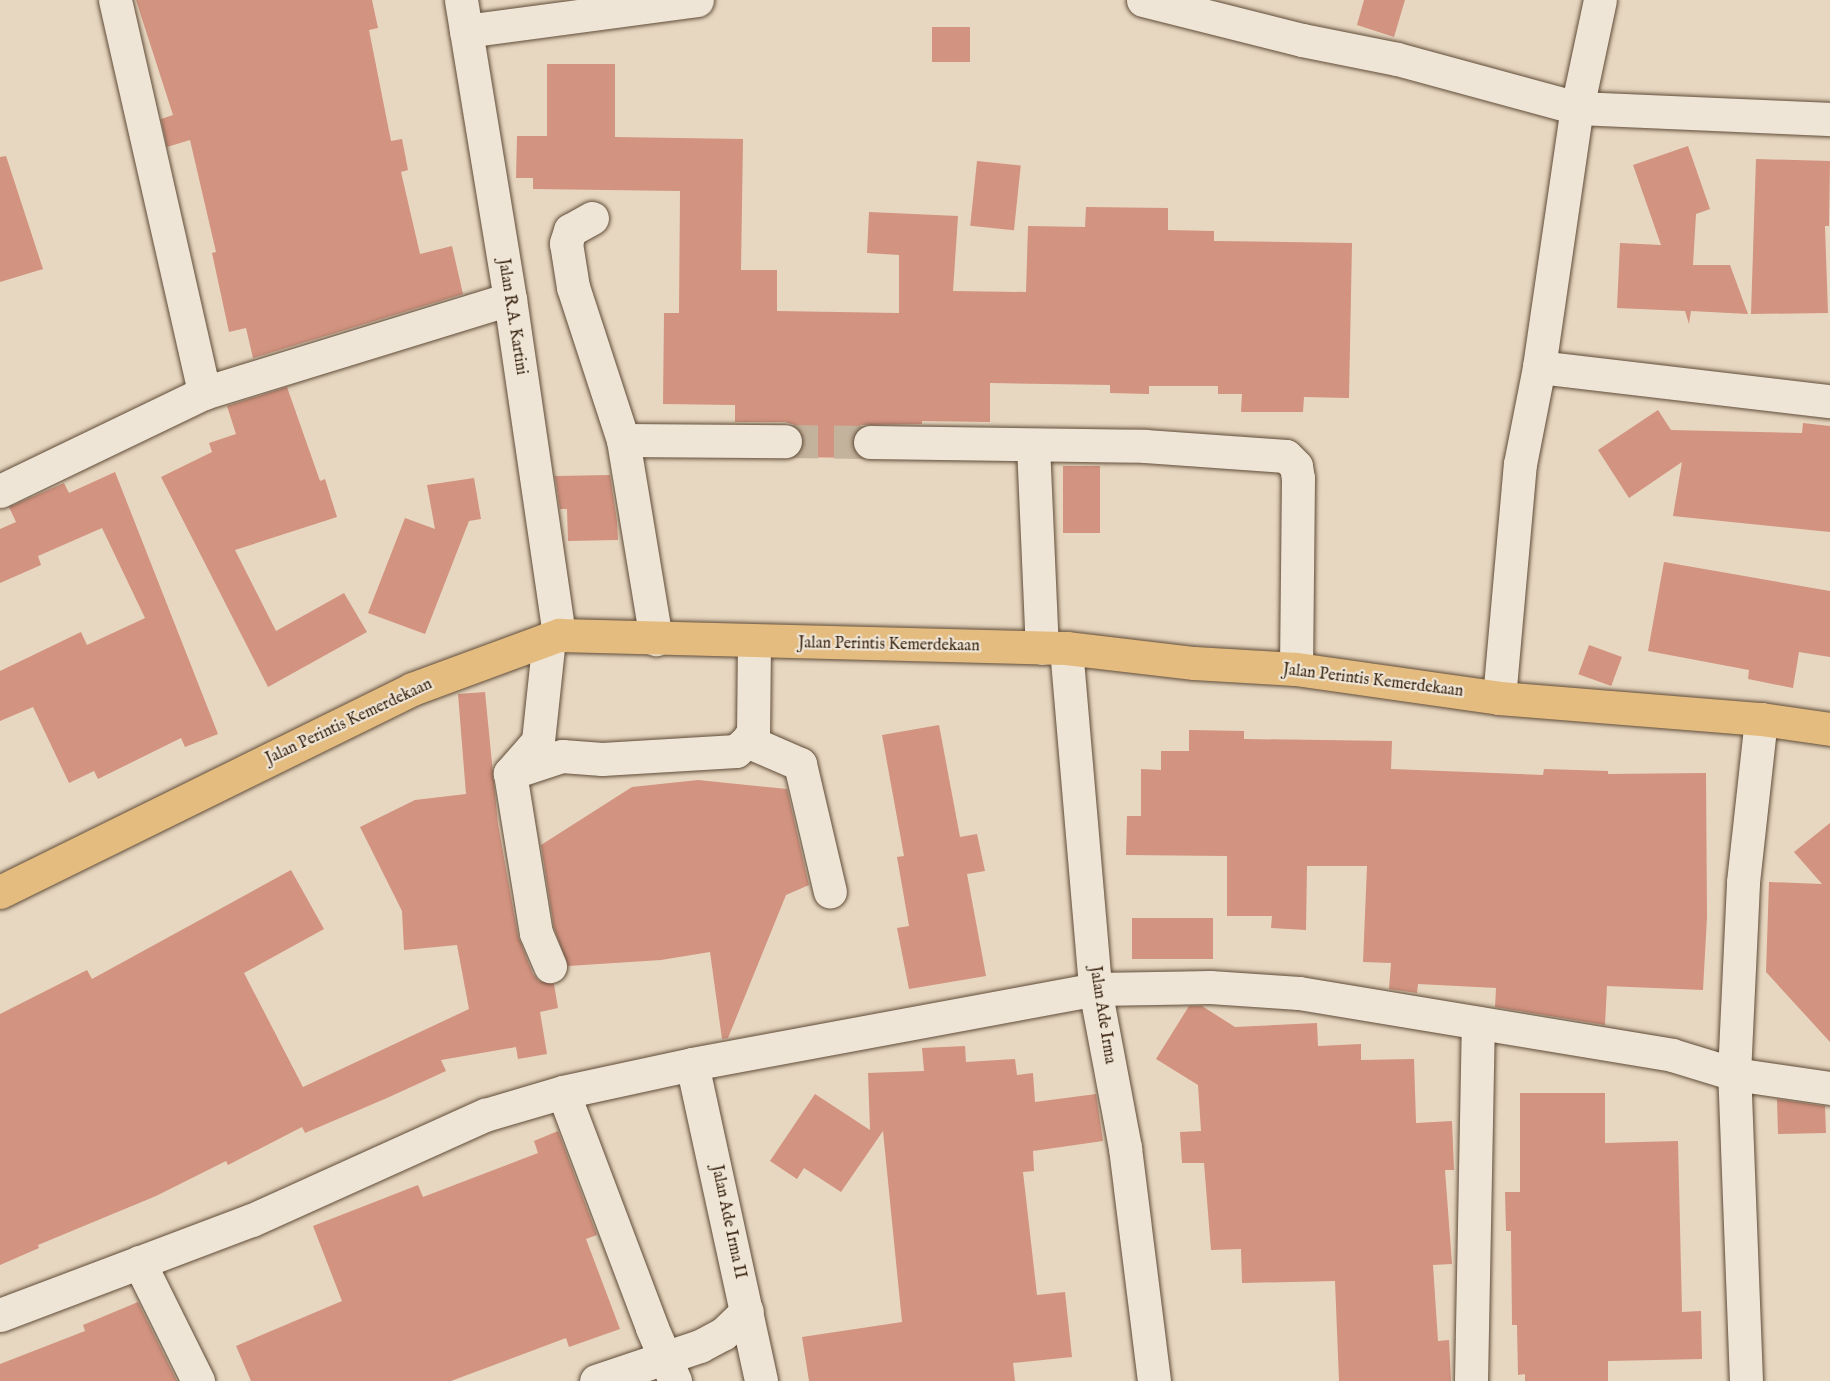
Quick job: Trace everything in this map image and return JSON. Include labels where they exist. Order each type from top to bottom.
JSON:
[{"type":"main road","name":"Jalan Perintis Kemerdekaan","points":[[0,892],[412,689],[554,637],[1054,648],[1194,663],[1296,669],[1498,698],[1761,719],[1830,729]]},
{"type":"street","points":[[115,0],[204,393]]},
{"type":"street","points":[[464,15],[698,0]]},
{"type":"street","points":[[1143,0],[1302,40],[1397,59],[1577,108],[1830,119]]},
{"type":"street","points":[[1498,698],[1520,464],[1539,368],[1577,108],[1600,0]]},
{"type":"street","name":"Jalan R.A. Kartini","points":[[464,15],[510,299],[554,637],[538,741],[510,773]]},
{"type":"street","points":[[592,218],[570,230],[566,243],[573,287],[622,440],[656,639]]},
{"type":"street","points":[[1,485],[204,393],[510,299]]},
{"type":"street","points":[[1539,368],[1830,401]]},
{"type":"street","points":[[622,440],[785,441]]},
{"type":"street","points":[[870,442],[1145,446],[1286,456],[1296,466],[1298,478],[1296,669]]},
{"type":"street","name":"Jalan Ade Irma","points":[[1033,445],[1054,648],[1095,989],[1125,1148],[1154,1381]]},
{"type":"street","points":[[549,966],[536,933],[510,773],[562,756],[602,759],[736,751],[753,732],[754,642]]},
{"type":"street","points":[[1746,1381],[1734,1074],[1743,882],[1761,719]]},
{"type":"street","points":[[747,741],[800,764],[830,892]]},
{"type":"street","points":[[0,1315],[252,1220],[485,1116],[563,1092],[693,1064],[1095,989],[1210,987],[1299,993],[1671,1055],[1734,1074],[1830,1088]]},
{"type":"street","points":[[1472,1381],[1478,1023]]},
{"type":"street","name":"Jalan Ade Irma II","points":[[693,1064],[761,1381]]},
{"type":"street","points":[[563,1092],[669,1369]]},
{"type":"street","points":[[139,1262],[198,1381]]},
{"type":"street","points":[[596,1381],[669,1369],[700,1346],[723,1334],[747,1311]]},
{"type":"building","points":[[136,0],[372,0],[378,28],[369,30],[391,141],[402,139],[408,170],[401,172],[420,254],[452,246],[463,294],[253,358],[246,328],[229,332],[212,253],[216,252],[190,140],[167,147],[161,119],[173,115]]},
{"type":"building","points":[[1364,0],[1405,0],[1394,37],[1357,25]]},
{"type":"building","points":[[932,27],[970,27],[970,62],[932,62]]},
{"type":"building","points":[[547,64],[615,64],[615,137],[743,139],[741,270],[777,270],[777,311],[899,313],[899,255],[867,253],[869,212],[958,216],[953,291],[1026,292],[1028,226],[1085,227],[1086,207],[1168,208],[1168,230],[1214,231],[1214,241],[1352,243],[1349,398],[1304,397],[1303,412],[1241,412],[1242,394],[1218,394],[1218,386],[1149,386],[1149,394],[1110,393],[1110,385],[990,383],[990,422],[922,421],[922,424],[861,425],[854,432],[851,441],[853,451],[860,458],[794,457],[801,451],[804,442],[802,432],[795,425],[785,422],[735,422],[735,405],[663,404],[664,313],[679,313],[680,191],[533,189],[533,178],[516,178],[517,136],[547,136]]},
{"type":"building","points":[[1688,146],[1710,209],[1696,214],[1693,265],[1730,265],[1748,314],[1691,311],[1689,324],[1685,311],[1617,308],[1620,243],[1661,245],[1633,165]]},
{"type":"building","points":[[6,156],[43,269],[0,282],[0,157]]},
{"type":"building","points":[[1756,159],[1830,161],[1829,226],[1825,226],[1828,313],[1751,314]]},
{"type":"building","points":[[977,161],[1021,166],[1014,230],[970,226]]},
{"type":"building","points":[[287,387],[320,481],[325,479],[337,517],[235,550],[276,631],[344,593],[367,632],[268,687],[161,477],[212,452],[209,443],[236,434],[227,406]]},
{"type":"building","points":[[1658,410],[1671,430],[1802,433],[1803,423],[1830,426],[1830,532],[1673,516],[1682,462],[1629,498],[1598,450]]},
{"type":"building","points":[[1063,466],[1100,466],[1100,533],[1063,533]]},
{"type":"building","points":[[115,472],[218,734],[185,747],[181,738],[98,779],[94,771],[69,783],[33,707],[0,721],[0,671],[81,632],[87,645],[145,618],[102,528],[38,556],[41,565],[0,583],[0,529],[16,522],[9,507],[64,483],[69,493]]},
{"type":"building","points":[[610,475],[618,540],[568,541],[567,509],[560,509],[555,476]]},
{"type":"building","points":[[474,478],[481,519],[469,521],[425,634],[368,613],[405,518],[435,529],[427,485]]},
{"type":"building","points":[[1664,562],[1830,591],[1830,657],[1799,652],[1793,688],[1748,679],[1749,670],[1648,651]]},
{"type":"building","points":[[1589,645],[1622,657],[1611,686],[1578,674]]},
{"type":"building","points":[[485,692],[498,824],[518,936],[533,974],[539,981],[554,984],[558,1008],[540,1012],[547,1054],[518,1059],[516,1047],[441,1060],[446,1071],[305,1133],[302,1127],[228,1165],[226,1161],[156,1196],[38,1245],[39,1248],[0,1265],[0,1014],[87,970],[92,979],[291,870],[324,929],[244,973],[303,1087],[469,1009],[457,945],[404,950],[402,911],[360,827],[415,800],[466,794],[458,694]]},
{"type":"building","points":[[939,725],[960,837],[977,834],[985,871],[967,874],[986,976],[909,989],[897,928],[909,926],[897,857],[904,856],[882,735]]},
{"type":"building","points":[[1189,730],[1244,731],[1244,739],[1392,741],[1391,769],[1543,775],[1544,769],[1608,771],[1608,774],[1706,773],[1707,917],[1703,990],[1607,986],[1605,1025],[1495,1007],[1496,988],[1418,984],[1417,993],[1389,989],[1391,963],[1363,962],[1367,866],[1307,866],[1306,930],[1271,928],[1272,916],[1227,916],[1227,856],[1126,855],[1127,816],[1141,816],[1141,769],[1161,770],[1161,751],[1189,751]]},
{"type":"building","points":[[698,780],[787,789],[809,885],[786,895],[728,1038],[722,1039],[710,952],[661,960],[568,966],[554,928],[541,845],[632,787]]},
{"type":"building","points":[[1830,823],[1830,1042],[1766,972],[1769,882],[1822,884],[1794,852]]},
{"type":"building","points":[[1132,918],[1213,918],[1213,959],[1132,959]]},
{"type":"building","points":[[1189,1006],[1202,1006],[1235,1027],[1317,1023],[1318,1046],[1361,1044],[1361,1060],[1414,1059],[1416,1123],[1452,1121],[1454,1170],[1445,1170],[1452,1264],[1433,1265],[1438,1341],[1449,1340],[1451,1381],[1339,1381],[1335,1281],[1242,1283],[1241,1249],[1211,1250],[1204,1163],[1182,1163],[1180,1132],[1201,1131],[1198,1085],[1156,1059]]},
{"type":"building","points":[[965,1046],[966,1062],[1015,1059],[1017,1075],[1033,1073],[1035,1102],[1096,1094],[1103,1141],[1033,1151],[1034,1171],[1023,1172],[1037,1295],[1065,1292],[1072,1357],[1013,1363],[1015,1381],[809,1381],[802,1337],[902,1322],[883,1131],[841,1192],[804,1168],[797,1179],[770,1161],[815,1094],[870,1130],[868,1073],[924,1071],[922,1048]]},
{"type":"building","points":[[1520,1093],[1605,1093],[1605,1143],[1678,1141],[1682,1312],[1701,1311],[1702,1359],[1608,1361],[1608,1381],[1525,1381],[1525,1374],[1518,1375],[1517,1325],[1512,1325],[1511,1231],[1506,1231],[1505,1192],[1520,1192]]},
{"type":"building","points":[[1777,1099],[1825,1106],[1826,1133],[1778,1134]]},
{"type":"building","points":[[558,1131],[597,1235],[586,1239],[620,1329],[569,1347],[566,1338],[451,1381],[251,1381],[236,1346],[342,1301],[313,1226],[418,1185],[423,1197],[538,1153],[534,1141]]},
{"type":"building","points":[[138,1302],[177,1381],[0,1381],[0,1364],[85,1331],[83,1325]]},
{"type":"tunnel","points":[[785,441],[870,442]]}]
